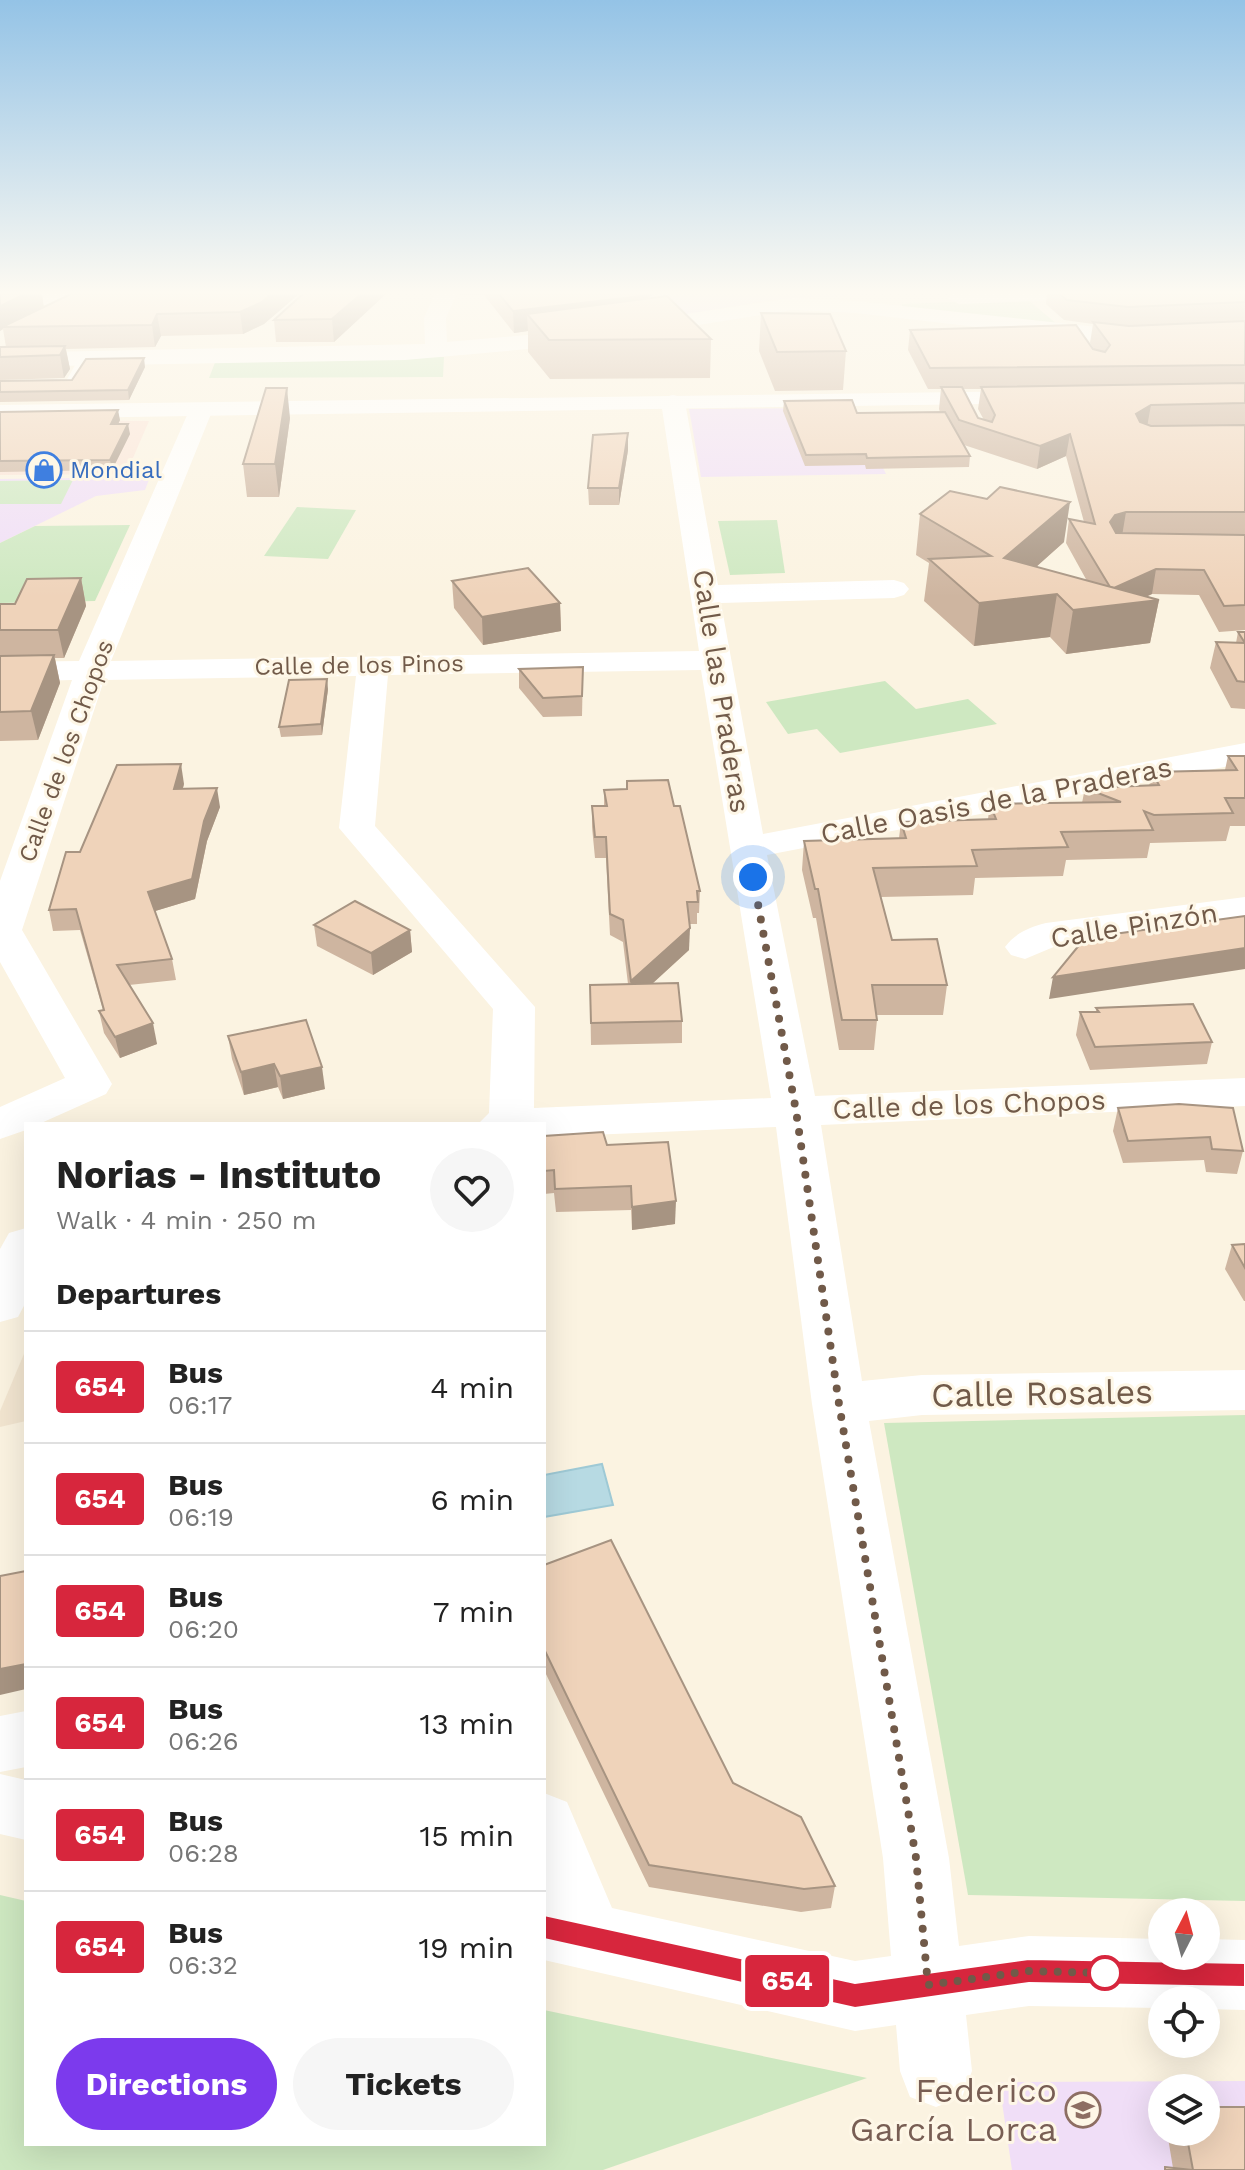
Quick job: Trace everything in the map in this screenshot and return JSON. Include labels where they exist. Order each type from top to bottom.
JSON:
[{"type":"street","points":[[0,404],[1032,394]]},
{"type":"street","points":[[0,412],[673,402],[967,406],[1058,394]]},
{"type":"street","name":"Calle las Praderas","points":[[673,402],[747,848],[796,1111],[839,1404],[916,1858],[936,2071]]},
{"type":"street","name":"Calle de los Chopos","points":[[84,1104],[2,930],[92,669],[201,409]]},
{"type":"street","points":[[706,594],[894,589]]},
{"type":"street","name":"Calle de los Pinos","points":[[0,672],[718,660]]},
{"type":"street","points":[[373,665],[357,828],[514,1007],[511,1122]]},
{"type":"street","name":"Calle Oasis de la Praderas","points":[[747,848],[1245,753]]},
{"type":"street","name":"Calle Pinzón","points":[[1025,947],[1046,935],[1245,909]]},
{"type":"street","name":"Calle de los Chopos","points":[[535,1122],[1245,1092]]},
{"type":"street","points":[[0,1124],[84,1104]]},
{"type":"street","points":[[0,1304],[24,1250]]},
{"type":"street","name":"Calle Rosales","points":[[839,1404],[922,1395],[1245,1390]]},
{"type":"street","points":[[0,1744],[24,1739]]},
{"type":"street","points":[[0,1804],[24,1810]]},
{"type":"street","points":[[546,1834],[566,1932],[855,1996],[1029,1971],[1245,1975]]},
{"type":"shaded area","points":[[855,408],[886,474],[701,477],[689,409]]},
{"type":"shaded area","points":[[0,420],[149,421],[126,474],[0,475]]},
{"type":"shaded area","points":[[150,477],[145,490],[96,496],[0,543],[0,479]]},
{"type":"shaded area","points":[[24,1354],[24,1421],[0,1427],[0,1411]]},
{"type":"shaded area","name":"Federico García Lorca","points":[[1148,2081],[1148,2146],[1220,2146],[1220,2081],[1245,2081],[1245,2170],[1012,2170],[999,2082]]},
{"type":"green space","points":[[73,480],[61,504],[0,504],[0,481]]},
{"type":"green space","points":[[297,507],[356,510],[328,559],[264,556]]},
{"type":"green space","points":[[777,520],[785,573],[730,575],[718,521]]},
{"type":"green space","points":[[130,525],[95,601],[0,603],[0,543],[35,526]]},
{"type":"green space","points":[[885,681],[916,709],[968,699],[997,724],[840,753],[817,729],[788,734],[766,702]]},
{"type":"green space","points":[[1245,1415],[1245,1901],[1220,1900],[1220,1898],[968,1895],[884,1423]]},
{"type":"green space","points":[[0,1895],[24,1901],[24,2146],[546,2146],[546,2010],[867,2078],[603,2170],[0,2170]]},
{"type":"water","points":[[602,1464],[613,1505],[546,1517],[546,1475]]},
{"type":"building","points":[[264,394],[286,394],[275,464],[243,464]]},
{"type":"building","points":[[945,394],[966,394],[978,418],[992,422],[995,415],[985,394],[1245,394],[1245,403],[1151,405],[1136,414],[1140,422],[1151,426],[1245,425],[1245,512],[1126,512],[1115,515],[1110,522],[1116,533],[1245,535],[1245,605],[1224,606],[1204,570],[1156,569],[1110,587],[1069,519],[1095,524],[1070,434],[1040,446],[959,420]]},
{"type":"building","points":[[852,400],[857,413],[945,412],[970,456],[867,458],[866,454],[806,455],[784,401]]},
{"type":"building","points":[[118,410],[111,424],[128,424],[110,460],[0,461],[0,412]]},
{"type":"building","points":[[628,433],[619,488],[588,488],[593,435]]},
{"type":"building","points":[[1000,487],[1070,502],[1004,558],[1159,600],[1073,610],[1057,594],[979,603],[929,559],[991,556],[920,514],[950,491],[987,499]]},
{"type":"building","points":[[528,568],[560,603],[482,617],[452,581]]},
{"type":"building","points":[[81,578],[58,630],[0,630],[0,604],[15,604],[27,579]]},
{"type":"building","points":[[1216,642],[1245,643],[1245,682],[1237,681]]},
{"type":"building","points":[[54,655],[31,711],[0,712],[0,656]]},
{"type":"building","points":[[583,667],[582,696],[543,698],[519,669]]},
{"type":"building","points":[[327,679],[321,724],[279,727],[289,680]]},
{"type":"building","points":[[1228,756],[1245,756],[1245,798],[1225,798],[1233,813],[1154,815],[1144,811],[1153,830],[1061,832],[1068,847],[972,850],[977,866],[873,868],[892,940],[937,939],[947,985],[872,985],[877,1020],[842,1020],[818,889],[815,889],[804,841],[906,838],[901,822],[996,819],[990,804],[1121,802],[1085,788],[1159,785],[1152,772],[1237,770]]},
{"type":"building","points":[[181,764],[174,789],[217,788],[204,821],[192,879],[148,892],[172,959],[117,965],[153,1023],[115,1037],[99,1011],[104,1010],[76,909],[49,910],[66,852],[80,852],[117,765]]},
{"type":"building","points":[[668,780],[674,806],[680,806],[700,891],[697,891],[698,902],[687,902],[690,928],[631,981],[623,920],[610,914],[606,837],[595,837],[592,806],[607,806],[604,790],[627,789],[627,781]]},
{"type":"building","points":[[355,901],[410,930],[371,953],[314,925]]},
{"type":"building","points":[[1245,916],[1245,948],[1053,977],[1085,938]]},
{"type":"building","points":[[678,983],[682,1021],[591,1023],[590,985]]},
{"type":"building","points":[[1193,1004],[1212,1042],[1095,1047],[1080,1012],[1099,1012],[1096,1008]]},
{"type":"building","points":[[306,1020],[322,1067],[280,1076],[274,1064],[241,1072],[228,1036]]},
{"type":"building","points":[[1179,1104],[1233,1108],[1243,1151],[1212,1149],[1210,1137],[1128,1141],[1118,1108]]},
{"type":"building","points":[[603,1132],[607,1145],[668,1142],[676,1201],[632,1207],[631,1186],[555,1189],[554,1170],[546,1171],[546,1136]]},
{"type":"building","points":[[1245,1244],[1245,1268],[1232,1245]]},
{"type":"building","points":[[611,1540],[733,1783],[801,1817],[835,1886],[804,1889],[649,1865],[546,1653],[546,1564]]},
{"type":"building","points":[[24,1571],[24,1664],[0,1669],[0,1576]]},
{"type":"building","points":[[1220,2107],[1245,2107],[1245,2170],[1193,2170],[1189,2146],[1220,2146]]},
{"type":"building","points":[[1165,2167],[1192,2170],[1165,2170]]},
{"type":"bus line","name":"654","points":[[546,1927],[855,1996],[1029,1971],[1245,1975]]},
{"type":"place","name":"Mondial","points":[[44,470]]},
{"type":"place","name":"Federico García Lorca","points":[[1083,2110]]},
{"type":"route","points":[[753,877],[796,1111],[839,1404],[916,1858],[928,1985],[1029,1971],[1105,1973]]}]
